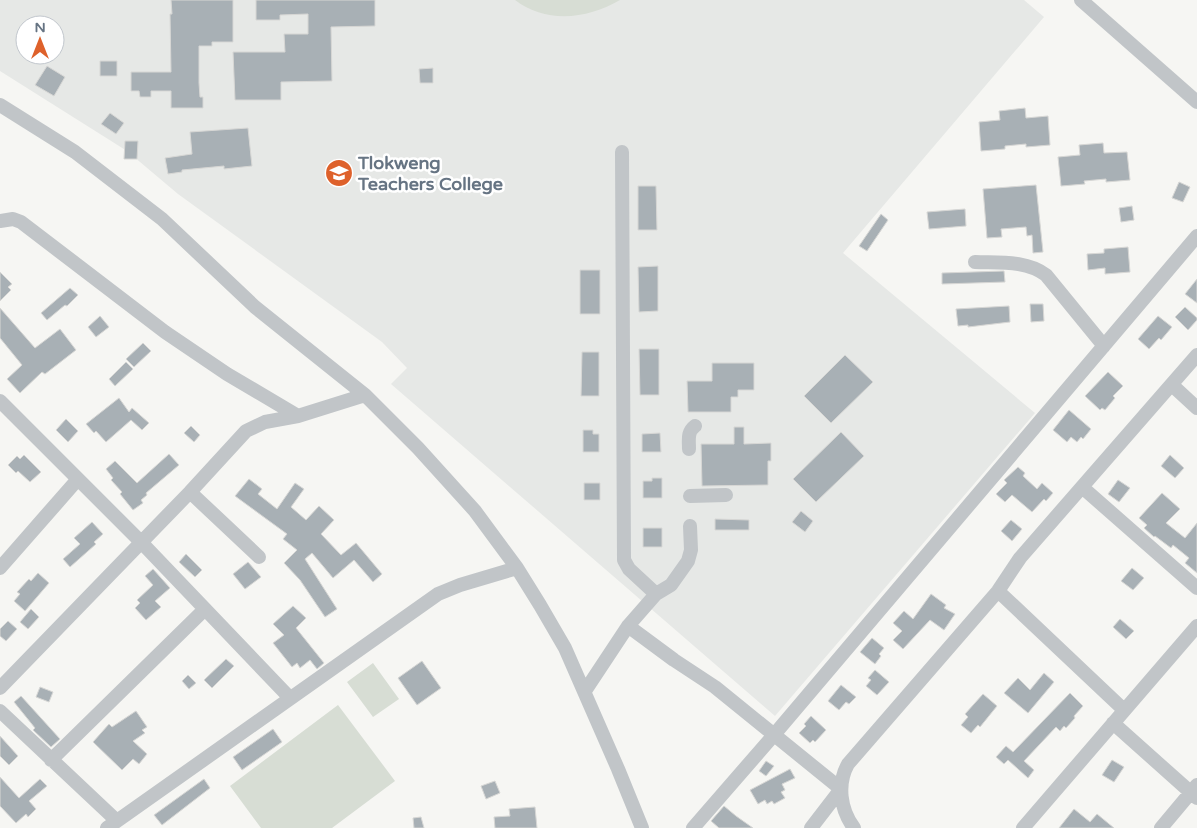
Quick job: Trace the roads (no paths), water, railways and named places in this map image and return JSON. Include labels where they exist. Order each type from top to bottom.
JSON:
[{"type":"street","points":[[1082,0],[1197,102]]},
{"type":"street","points":[[0,105],[75,152],[162,219],[255,307],[365,395],[418,448],[475,511],[517,568],[565,648],[642,828]]},
{"type":"street","points":[[622,152],[624,560],[628,570],[656,594]]},
{"type":"street","points":[[0,221],[14,219],[21,222],[165,332],[227,374],[298,416]]},
{"type":"street","points":[[693,828],[1197,236]]},
{"type":"street","points":[[975,262],[1019,264],[1038,270],[1046,275],[1104,346]]},
{"type":"street","points":[[854,828],[846,813],[841,789],[842,777],[848,764],[998,591],[1020,558],[1197,355]]},
{"type":"street","points":[[1172,385],[1197,408]]},
{"type":"street","points":[[0,688],[190,492],[246,431],[265,422],[298,416],[365,395]]},
{"type":"street","points":[[0,401],[141,542],[290,698]]},
{"type":"street","points":[[689,449],[689,432],[694,426]]},
{"type":"street","points":[[0,568],[78,479]]},
{"type":"street","points":[[1082,487],[1197,588]]},
{"type":"street","points":[[190,492],[259,557]]},
{"type":"street","points":[[690,496],[726,495]]},
{"type":"street","points":[[585,691],[628,626],[656,594],[671,585],[688,561],[691,550],[690,526]]},
{"type":"street","points":[[0,711],[51,760],[112,825],[438,594],[460,585],[517,568]]},
{"type":"street","points":[[998,591],[1124,710]]},
{"type":"street","points":[[51,760],[205,609]]},
{"type":"street","points":[[628,626],[715,687],[773,736],[841,789]]},
{"type":"street","points":[[1023,828],[1197,626]]},
{"type":"street","points":[[1113,723],[1195,792],[1161,828]]},
{"type":"street","points":[[811,828],[841,789]]},
{"type":"place","name":"Tlokweng Teachers College","points":[[339,173]]}]
